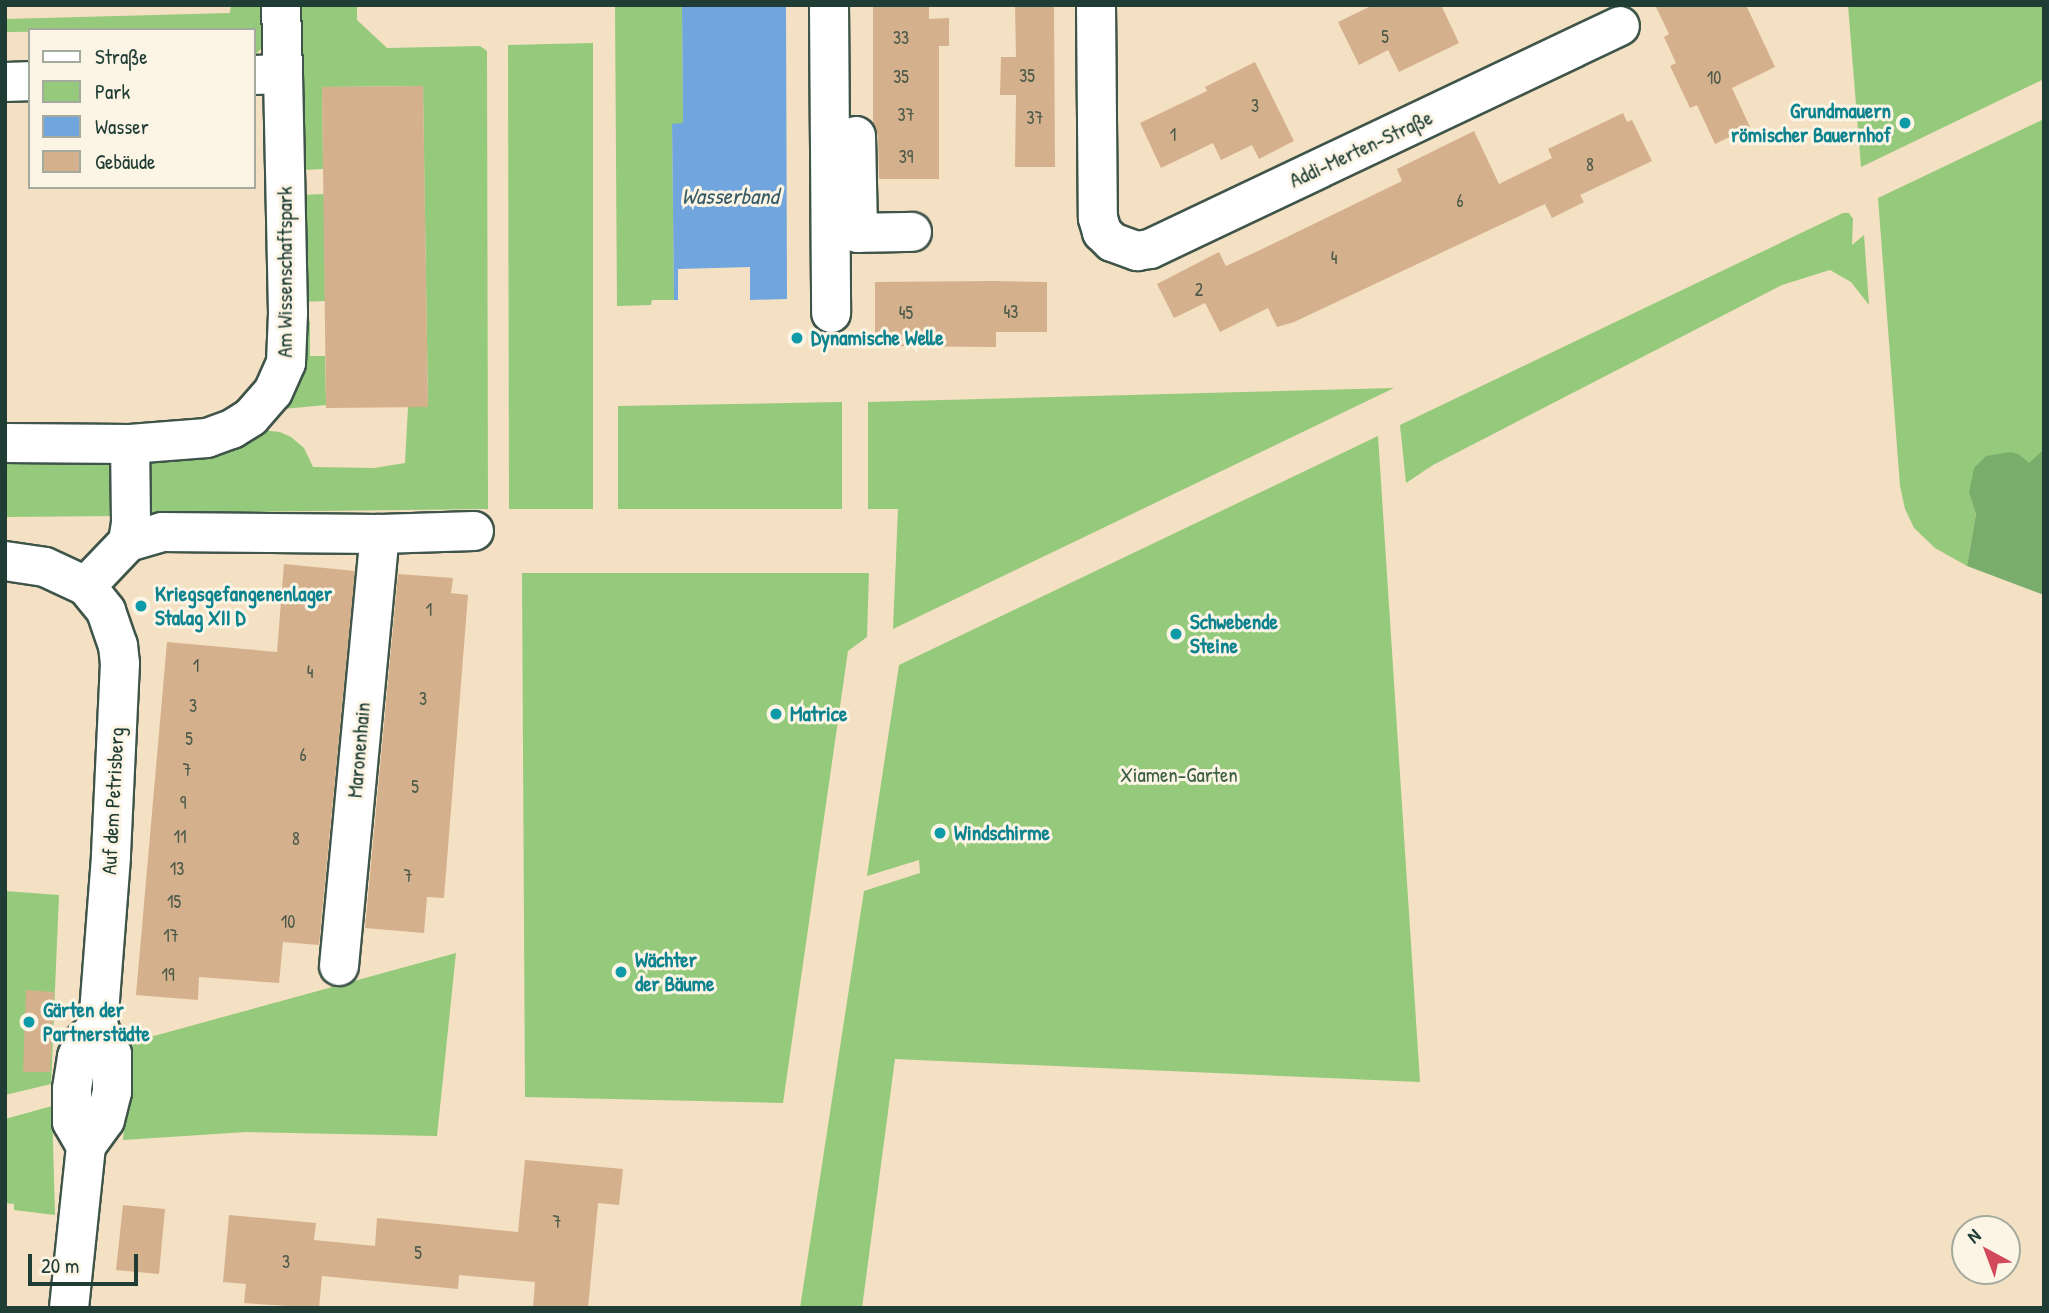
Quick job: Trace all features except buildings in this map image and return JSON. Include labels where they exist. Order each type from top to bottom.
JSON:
[{"type":"street","name":"Am Wissenschaftspark","points":[[5,443],[130,444],[220,435],[251,417],[266,402],[286,363],[288,313],[268,74],[281,5]]},
{"type":"street","points":[[829,5],[831,313]]},
{"type":"street","points":[[854,5],[858,233],[912,232]]},
{"type":"street","name":"Addi-Merten-Straße","points":[[1096,5],[1098,218],[1102,232],[1117,245],[1137,251],[1150,249],[1620,26]]},
{"type":"street","points":[[5,82],[28,81]]},
{"type":"street","points":[[128,542],[131,522],[130,444]]},
{"type":"street","points":[[5,561],[45,567],[86,586],[128,542],[162,532],[380,534],[474,531]]},
{"type":"street","name":"Maronenhain","points":[[339,966],[380,534]]},
{"type":"street","name":"Auf dem Petrisberg","points":[[69,1308],[86,1146],[97,1134],[104,1120],[112,1092],[112,1054],[98,1026],[111,858],[120,663],[114,627],[106,611],[86,586]]},
{"type":"green space","points":[[231,5],[270,5],[271,38],[256,54],[256,28],[28,28],[28,32],[5,32],[5,19],[230,13]]},
{"type":"green space","points":[[301,5],[357,5],[357,20],[387,48],[480,46],[487,51],[488,509],[142,513],[145,470],[156,459],[252,429],[280,432],[291,437],[304,448],[313,467],[374,468],[405,463],[408,407],[428,406],[423,86],[322,87],[323,169],[303,170]]},
{"type":"green space","points":[[615,5],[682,5],[683,124],[672,124],[674,300],[652,300],[651,305],[617,306]]},
{"type":"green space","name":"Grundmauern römischer Bauernhof","points":[[1848,5],[2044,5],[2044,79],[1861,167]]},
{"type":"green space","points":[[593,43],[593,509],[509,509],[508,45]]},
{"type":"green space","points":[[2044,119],[2044,449],[2029,464],[2020,455],[1969,493],[1976,514],[1967,566],[1935,548],[1914,528],[1905,509],[1900,486],[1878,198]]},
{"type":"green space","points":[[324,194],[325,301],[299,302],[298,195]]},
{"type":"green space","points":[[1843,213],[1849,213],[1853,219],[1852,245],[1864,235],[1869,305],[1851,282],[1830,270],[1782,285],[1433,465],[1406,483],[1400,425]]},
{"type":"green space","points":[[310,321],[310,356],[325,356],[326,405],[272,410],[299,322]]},
{"type":"green space","points":[[1394,388],[893,629],[898,509],[868,509],[868,402]]},
{"type":"green space","points":[[842,402],[842,509],[618,509],[618,406]]},
{"type":"green space","name":"Xiamen-Garten","points":[[1378,436],[1420,1082],[895,1059],[862,1308],[800,1308],[864,891],[920,873],[919,860],[867,876],[899,665]]},
{"type":"green space","points":[[2044,449],[2044,595],[1967,566],[1976,514],[1969,493],[1974,468],[1986,456],[2011,452],[2020,455],[2029,463]]},
{"type":"green space","points":[[96,451],[114,464],[119,516],[5,517],[5,454]]},
{"type":"green space","points":[[522,573],[869,573],[867,637],[848,651],[783,1103],[525,1097]]},
{"type":"green space","name":"Gärten der Partnerstädte","points":[[5,891],[59,895],[51,1084],[5,1095]]},
{"type":"green space","points":[[456,953],[437,1136],[246,1132],[123,1140],[132,1042]]},
{"type":"green space","points":[[52,1106],[55,1215],[14,1210],[14,1204],[5,1203],[5,1119]]},
{"type":"water","name":"Wasserband","points":[[682,5],[786,5],[787,299],[750,300],[750,267],[678,269],[678,300],[674,300],[672,124],[683,123]]},
{"type":"place","name":"Grundmauern römischer Bauernhof","points":[[1905,123]]},
{"type":"place","name":"Dynamische Welle","points":[[797,338]]},
{"type":"place","name":"Kriegsgefangenenlager Stalag XII D","points":[[141,606]]},
{"type":"place","name":"Schwebende Steine","points":[[1176,634]]},
{"type":"place","name":"Matrice","points":[[776,714]]},
{"type":"place","name":"Windschirme","points":[[940,833]]},
{"type":"place","name":"Wächter der Bäume","points":[[621,972]]},
{"type":"place","name":"Gärten der Partnerstädte","points":[[29,1022]]}]
